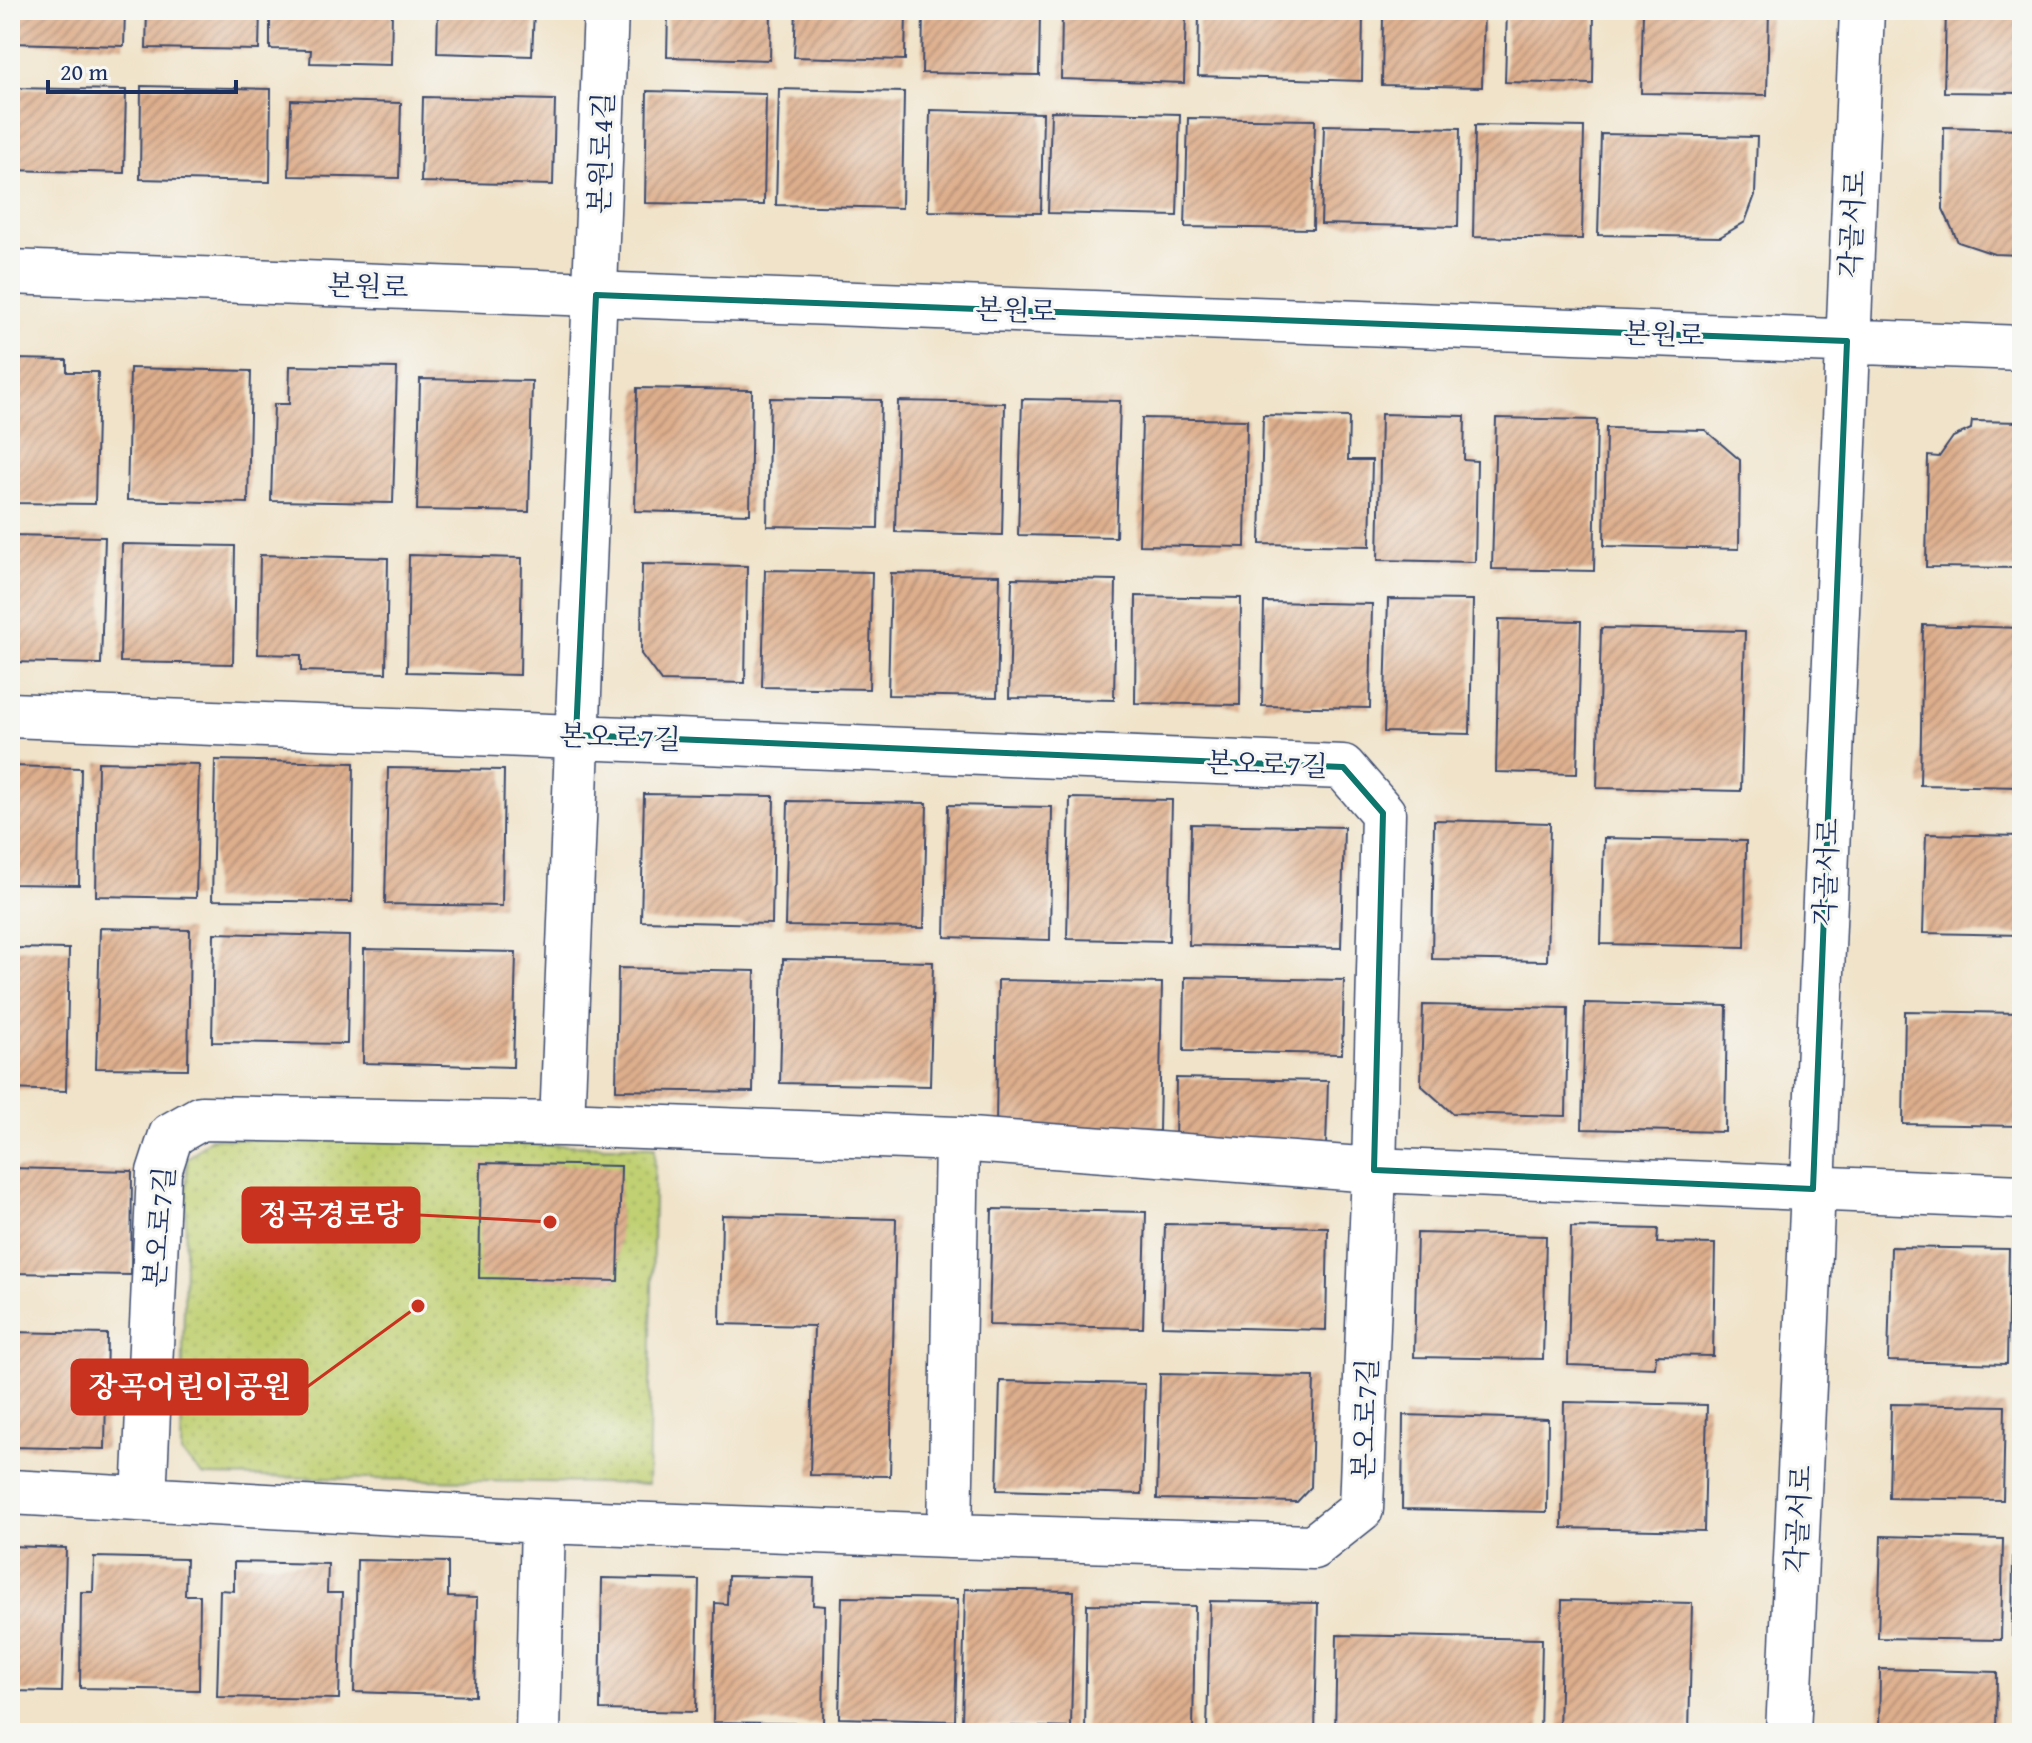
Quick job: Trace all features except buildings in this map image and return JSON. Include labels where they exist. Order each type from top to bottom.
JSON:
[{"type":"street","name":"본원로4길","points":[[562,1124],[606,10]]},
{"type":"street","name":"각골서로","points":[[1788,1733],[1862,10]]},
{"type":"street","name":"본원로","points":[[10,272],[2022,348]]},
{"type":"street","name":"본오로7길","points":[[10,715],[1343,767],[1383,813],[1361,1509],[1313,1547],[543,1521],[10,1492]]},
{"type":"street","name":"본오로7길","points":[[144,1499],[159,1172],[171,1135],[201,1118],[562,1124],[957,1139],[1374,1170],[2022,1197]]},
{"type":"street","points":[[950,1536],[957,1139]]},
{"type":"street","points":[[538,1733],[543,1521]]},
{"type":"highlighted area","points":[[596,295],[1847,341],[1813,1189],[1374,1170],[1383,813],[1343,767],[576,735]]},
{"type":"green space","points":[[211,1138],[655,1147],[648,1484],[204,1476],[181,1453],[187,1159]]},
{"type":"place","name":"정곡경로당","points":[[550,1222]]},
{"type":"place","name":"장곡어린이공원","points":[[418,1306]]}]
